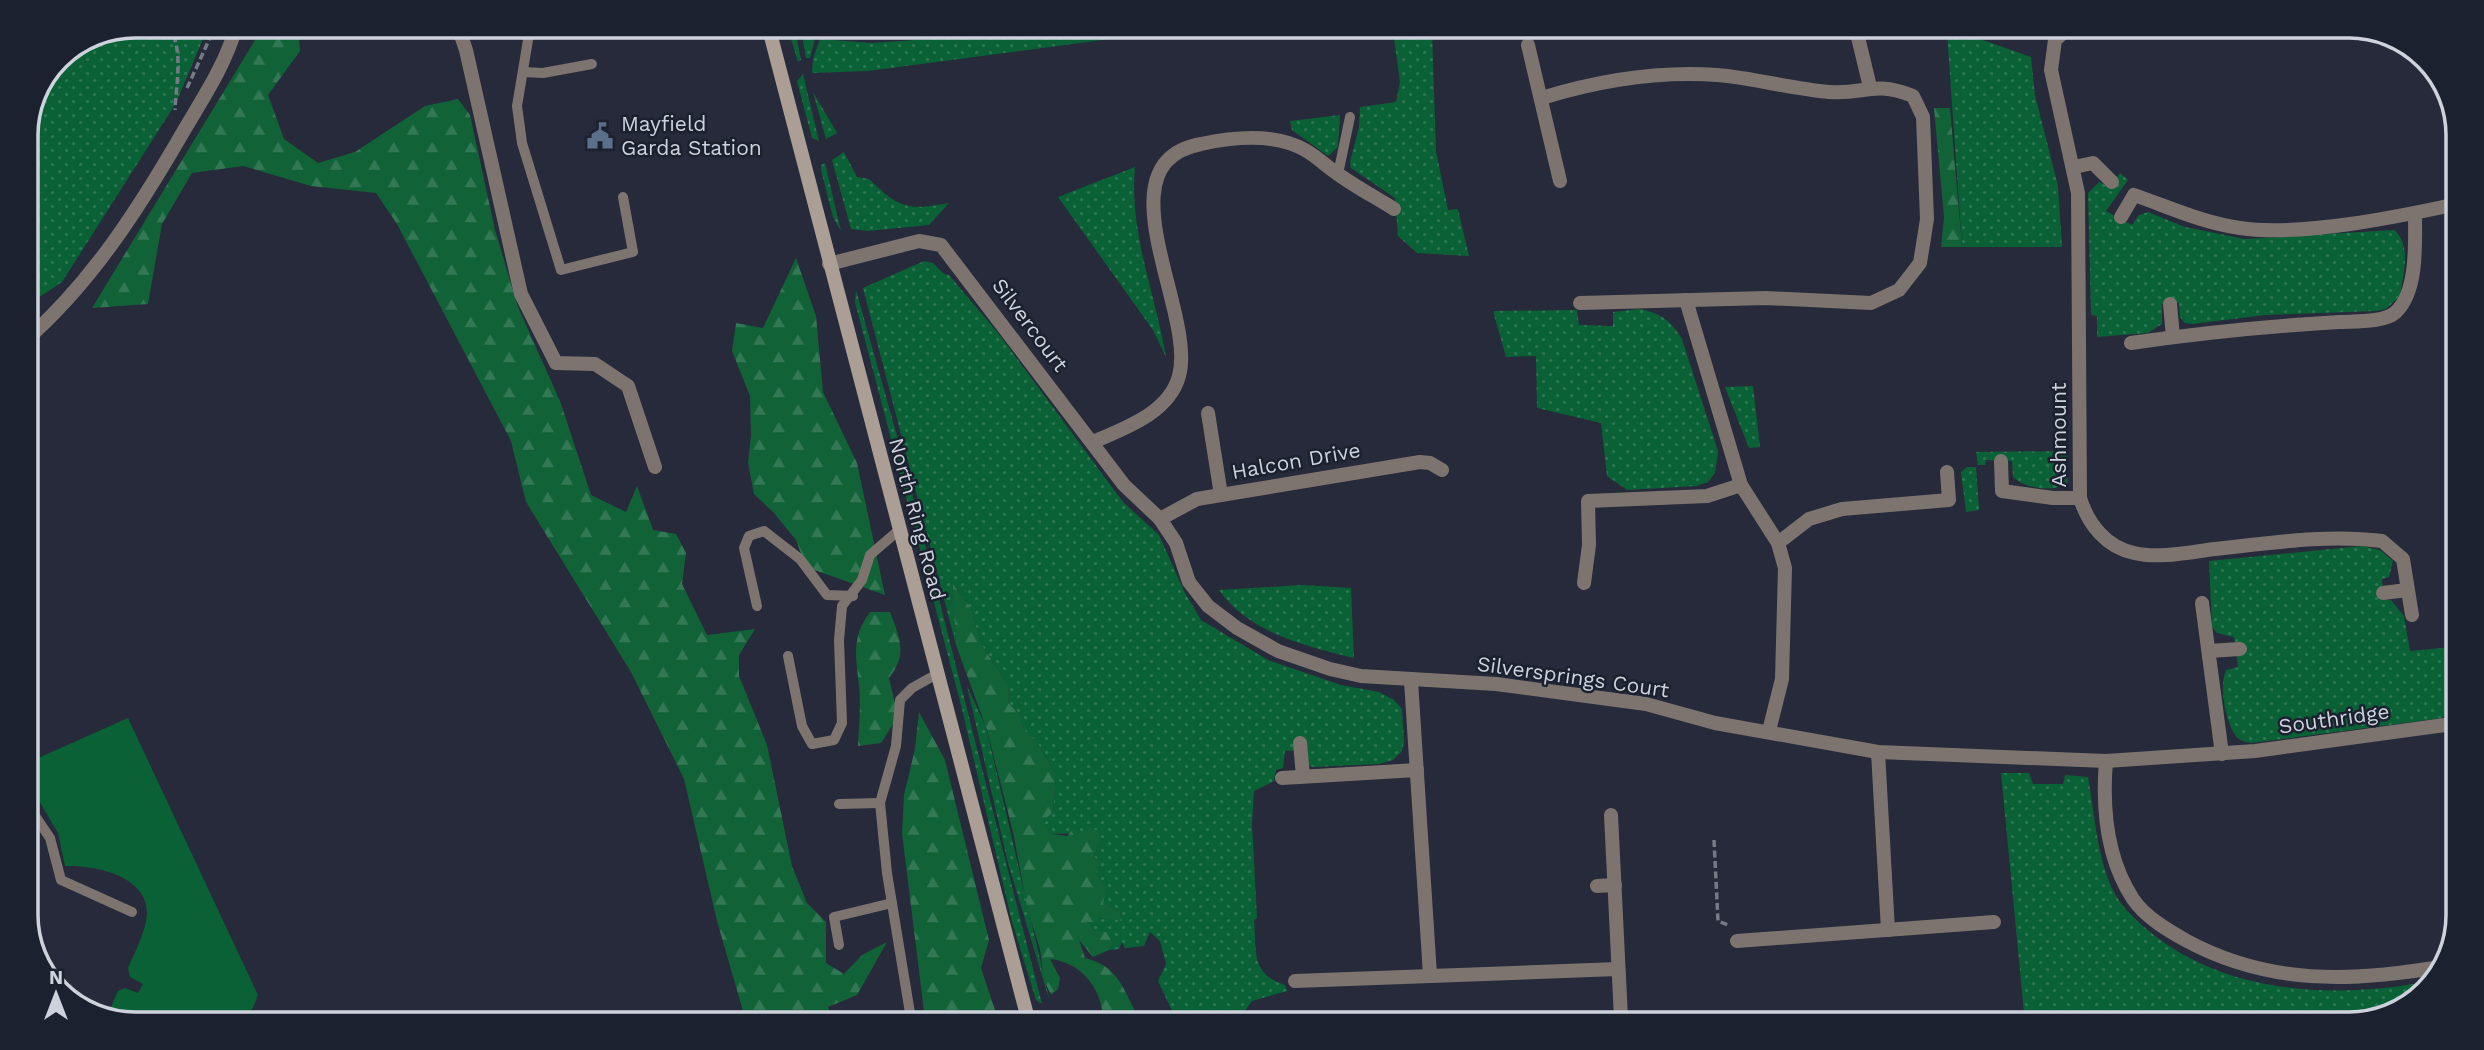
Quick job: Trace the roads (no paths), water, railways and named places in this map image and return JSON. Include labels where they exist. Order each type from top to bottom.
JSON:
[{"type":"main road","name":"North Ring Road","points":[[771,38],[1026,1012]]},
{"type":"street","points":[[39,329],[62,309],[127,225],[214,80],[231,38]]},
{"type":"street","points":[[462,38],[526,306],[556,363],[595,364],[628,386],[655,467]]},
{"type":"street","points":[[1858,38],[1870,87]]},
{"type":"street","name":"Ashmount","points":[[2057,38],[2051,69],[2057,110],[2074,167],[2078,193],[2080,498],[2085,515],[2110,543],[2134,554],[2171,554],[2315,539],[2382,541],[2403,559],[2412,615]]},
{"type":"street","points":[[1528,45],[1560,181]]},
{"type":"street","points":[[1542,98],[1576,88],[1679,74],[1717,75],[1832,93],[1870,87],[1891,87],[1913,96],[1923,117],[1927,219],[1920,263],[1899,290],[1871,303],[1766,298],[1580,303]]},
{"type":"street","points":[[1093,442],[1130,426],[1156,409],[1180,375],[1179,346],[1152,203],[1160,165],[1190,146],[1227,138],[1257,138],[1304,149],[1394,209]]},
{"type":"street","points":[[2074,167],[2093,163],[2112,182]]},
{"type":"street","points":[[2121,217],[2134,195],[2186,215],[2242,228],[2306,228],[2415,215],[2445,207]]},
{"type":"street","points":[[2131,343],[2238,328],[2370,320],[2394,315],[2406,300],[2412,275],[2415,215]]},
{"type":"street","name":"Silvercourt","points":[[829,264],[919,241],[941,245],[1124,485],[1160,519]]},
{"type":"street","points":[[1686,300],[1741,485],[1778,543],[1786,568],[1782,679],[1769,731]]},
{"type":"street","points":[[2170,304],[2173,337]]},
{"type":"street","points":[[1209,413],[1221,495]]},
{"type":"street","points":[[2001,461],[2002,491],[2053,498],[2080,498]]},
{"type":"street","name":"Halcon Drive","points":[[1160,519],[1176,508],[1198,499],[1221,495],[1420,462],[1430,463],[1442,470]]},
{"type":"street","points":[[1778,543],[1809,519],[1842,509],[1949,500],[1947,472]]},
{"type":"street","points":[[1584,583],[1589,545],[1588,501],[1707,496],[1741,485]]},
{"type":"street","name":"Silversprings Court","points":[[1160,519],[1176,543],[1189,582],[1208,606],[1237,628],[1278,651],[1330,669],[1411,681],[1496,684],[1646,704],[1715,723],[1878,752],[2106,761]]},
{"type":"street","points":[[2383,593],[2407,590]]},
{"type":"street","points":[[2202,603],[2222,754]]},
{"type":"street","points":[[2209,651],[2240,649]]},
{"type":"street","points":[[1411,681],[1430,975]]},
{"type":"street","name":"Southridge","points":[[2106,761],[2222,754],[2446,725]]},
{"type":"street","points":[[1300,743],[1303,776]]},
{"type":"street","points":[[1878,752],[1888,930]]},
{"type":"street","points":[[2106,761],[2103,813],[2120,874],[2134,901],[2164,928],[2242,966],[2294,976],[2347,978],[2428,968]]},
{"type":"street","points":[[1282,778],[1417,770]]},
{"type":"street","points":[[1611,815],[1621,1012]]},
{"type":"street","points":[[1597,886],[1615,884]]},
{"type":"street","points":[[1737,941],[1994,922]]},
{"type":"street","points":[[1295,981],[1618,968]]},
{"type":"lane","points":[[528,38],[516,106],[522,143],[561,270],[633,252],[623,197]]},
{"type":"lane","points":[[523,72],[543,73],[592,64]]},
{"type":"lane","points":[[1338,174],[1350,117]]},
{"type":"lane","points":[[788,656],[802,726],[812,744],[834,740],[842,723],[839,640],[842,606],[853,596],[862,580],[870,555],[899,530]]},
{"type":"lane","points":[[757,606],[744,548],[748,536],[764,531],[800,559],[827,595],[853,596]]},
{"type":"lane","points":[[910,1012],[892,903],[880,803],[896,746],[900,700],[912,688],[937,674]]},
{"type":"lane","points":[[839,804],[880,803]]},
{"type":"lane","points":[[39,822],[50,838],[61,880],[132,912]]},
{"type":"lane","points":[[839,945],[834,917],[892,903]]},
{"type":"place","name":"Mayfield Garda Station","points":[[600,136]]}]
